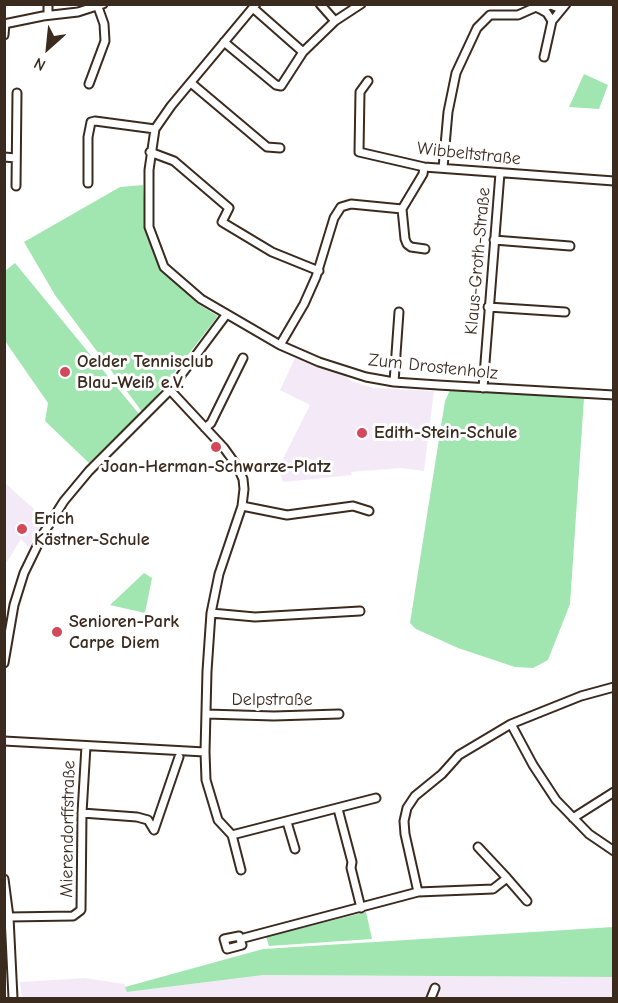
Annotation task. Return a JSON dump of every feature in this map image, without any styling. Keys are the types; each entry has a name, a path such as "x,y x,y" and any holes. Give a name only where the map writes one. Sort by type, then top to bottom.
{"street":[{"path":"48,4 48,15"},
{"path":"320,4 335,21"},
{"path":"224,42 279,86 283,85 303,52 335,21 361,4"},
{"path":"540,9 551,5 564,7"},
{"path":"4,35 5,24 100,6 105,41 89,84"},
{"path":"88,183 88,136 91,122 155,129 255,6 303,52"},
{"path":"443,168 448,112 456,73 477,28 490,15 518,15 536,7 548,13 552,21"},
{"path":"544,57 552,21 564,7"},
{"name":"Wibbeltstraße","path":"368,81 360,92 359,152 424,167 614,181"},
{"path":"191,83 267,147 280,148"},
{"path":"16,186 17,93"},
{"name":"Zum Drostenholz","path":"155,129 150,152 149,227 164,267 201,298 226,315 280,345 319,362 366,377 394,382 614,395"},
{"path":"150,152 174,161 229,208 222,222 244,233 272,252 319,271"},
{"path":"4,157 16,158"},
{"path":"424,167 423,174 402,209 407,244 425,249"},
{"name":"Klaus-Groth-Straße","path":"483,388 500,173"},
{"path":"280,345 304,304 319,271 334,218 341,207 351,204 402,209"},
{"path":"494,240 570,246"},
{"path":"488,307 565,312"},
{"path":"394,382 399,312"},
{"path":"4,663 14,605 24,573 43,534 64,501 91,469 170,390 226,315"},
{"path":"205,428 211,423 243,358"},
{"path":"170,390 237,466 243,479 242,506 219,574 211,613 204,752 206,780 218,820 232,835 241,870"},
{"path":"242,506 288,515 353,506 369,511"},
{"path":"211,613 255,617 360,611"},
{"path":"418,892 404,821 407,808 415,796 459,755 511,724 581,696 614,687"},
{"name":"Delpstraße","path":"206,714 274,716 339,714"},
{"path":"511,724 533,765 556,800 589,834 614,851"},
{"name":"Mierendorffstraße","path":"4,741 204,752"},
{"name":"Mierendorffstraße","path":"9,917 73,916 81,910 82,813 86,746"},
{"path":"82,813 136,817 148,820 154,830 179,758"},
{"path":"573,818 614,792"},
{"path":"232,835 376,798"},
{"path":"338,809 362,908"},
{"path":"287,822 295,849"},
{"path":"478,847 527,901"},
{"path":"240,939 418,892 493,889 507,878"},
{"path":"4,879 9,917 13,999"},
{"path":"431,999 435,988"}],"shaded area":[{"name":"Edith-Stein-Schule","path":"295,358 345,376 353,382 374,388 434,391 424,471 402,468 351,472 352,475 283,482 276,462 282,461 310,405 280,390"},
{"name":"Erich Kästner-Schule","path":"5,483 45,519 29,548 21,539 5,565"},
{"path":"264,975 613,977 614,998 22,998 20,982 85,978 124,984 128,992"}],"green space":[{"path":"584,74 608,85 599,109 569,107"},
{"path":"143,185 146,229 162,269 198,304 218,316 143,413 55,295 24,242 120,187"},
{"name":"Oelder Tennisclub Blau-Weiß e.V.","path":"15,263 139,414 89,463 45,421 48,403 5,341 5,271"},
{"path":"450,390 584,398 570,604 548,660 533,668 515,667 458,648 416,629 410,623 445,401"},
{"path":"144,573 152,578 145,613 110,605"},
{"path":"366,912 372,939 269,946 266,937"},
{"path":"613,927 613,977 264,975 127,992 125,987 263,949"}],"place":[{"name":"Oelder Tennisclub Blau-Weiß e.V.","path":"65,372"},
{"name":"Edith-Stein-Schule","path":"362,433"},
{"name":"Joan-Herman-Schwarze-Platz","path":"216,447"},
{"name":"Erich Kästner-Schule","path":"22,529"},
{"name":"Senioren-Park Carpe Diem","path":"57,632"}]}
